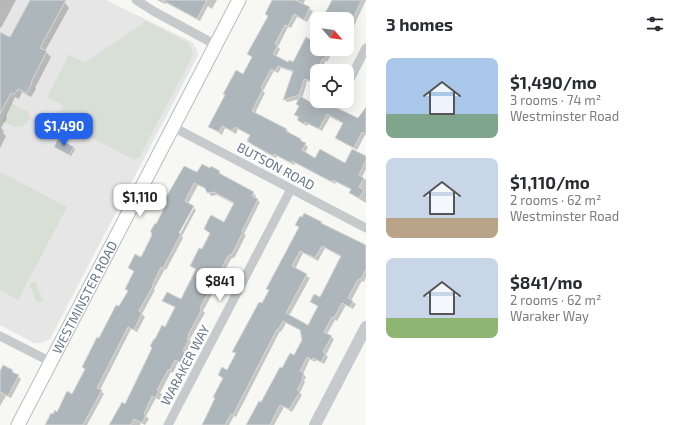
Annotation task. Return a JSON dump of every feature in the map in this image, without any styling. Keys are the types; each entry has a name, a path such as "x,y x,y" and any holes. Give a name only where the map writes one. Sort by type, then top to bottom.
{"main road":[{"name":"WESTMINSTER ROAD","path":"18,425 239,0"}],"street":[{"path":"136,0 216,45"},
{"path":"354,71 366,48"},
{"name":"BUTSON ROAD","path":"173,128 366,228"},
{"name":"WARAKER WAY","path":"168,425 291,189"},
{"path":"314,425 366,327"},
{"path":"0,336 51,362"}],"shaded area":[{"path":"0,0 106,0 192,42 198,52 198,55 50,339 41,343 34,343 0,325"},
{"path":"146,21 189,43 193,55 139,158 134,160 60,121 58,116 64,106 47,97 69,55 85,63"},
{"path":"11,103 28,112 31,117 24,125 15,127 2,121"},
{"path":"0,172 67,207 18,300 0,290"},
{"path":"35,281 43,301 37,303 29,284"}],"building":[{"path":"30,0 66,0 40,48 47,51 27,93 18,89 14,95 11,93 0,114 0,32 10,37"},
{"path":"162,0 207,0 197,19"},
{"path":"272,0 295,0 310,7 304,20 294,14 288,26 285,25 275,44 278,45 273,54 288,62 289,60 293,62 306,37 310,39 310,56 326,56 324,60 322,59 320,64 310,64 310,81 304,79 299,95 283,100 293,71 278,66 275,71 271,69 261,88 263,89 252,111 287,129 286,131 301,139 301,141 306,143 302,150 315,158 320,149 345,163 352,149 366,156 366,160 359,175 364,178 359,187 364,190 359,198 349,193 351,189 333,180 332,182 292,161 291,163 274,154 273,156 253,145 247,141 250,135 235,127 232,131 222,126 219,132 208,127 236,70 243,74 252,57 247,54 268,16 265,14"},
{"path":"332,0 362,0 354,16 354,12 326,12"},
{"path":"300,96 310,102 310,108 337,108 358,118 366,107 366,134 362,132 354,148 335,138 343,123 327,114 319,129 305,122 304,124 297,120 299,117 294,115 299,106 296,104"},
{"path":"58,138 74,147 69,155 54,147"},
{"path":"202,164 210,168 211,166 220,171 219,173 254,192 252,196 258,199 232,254 228,256 200,308 202,309 188,335 189,336 187,339 189,339 183,351 187,353 182,363 175,360 170,370 168,370 157,390 159,391 155,398 152,396 144,414 146,415 142,423 134,419 131,425 109,425 122,402 125,404 152,348 150,346 162,325 165,327 175,307 162,301 167,292 181,299 196,269 190,266 199,248 202,249 210,233 204,229 208,220 211,215 224,222 234,203 214,192 207,193 205,188 194,183 185,201 194,206 179,233 181,234 163,268 161,267 153,286 139,311 142,313 134,330 128,327 97,388 102,390 83,425 45,425 51,413 53,414 55,410 57,412 67,391 72,394 85,369 82,367 97,337 99,338 116,305 119,306 128,291 125,289 134,271 128,268 135,254 141,257 151,237 152,233 150,232 167,203 164,201 184,166 197,172"},
{"path":"304,213 366,245 366,269 361,279 357,281 348,298 353,301 350,307 342,303 334,318 332,317 324,332 332,336 323,352 326,353 321,362 307,357 300,371 304,373 303,379 297,390 300,392 289,409 280,405 270,425 246,425 259,401 261,402 280,367 282,368 290,353 294,355 302,340 300,330 283,321 278,330 277,329 233,415 231,414 225,425 202,425 215,398 213,397 223,378 218,375 222,367 227,370 236,353 232,352 259,302 262,303 269,290 266,289 299,227 295,225 300,216 302,217","holes":["322,246 341,256 320,297 314,294 310,302 318,306 308,325 286,313 307,274 292,266 300,251 315,258"]},
{"path":"3,365 19,375 8,396 0,392 0,371"}]}
